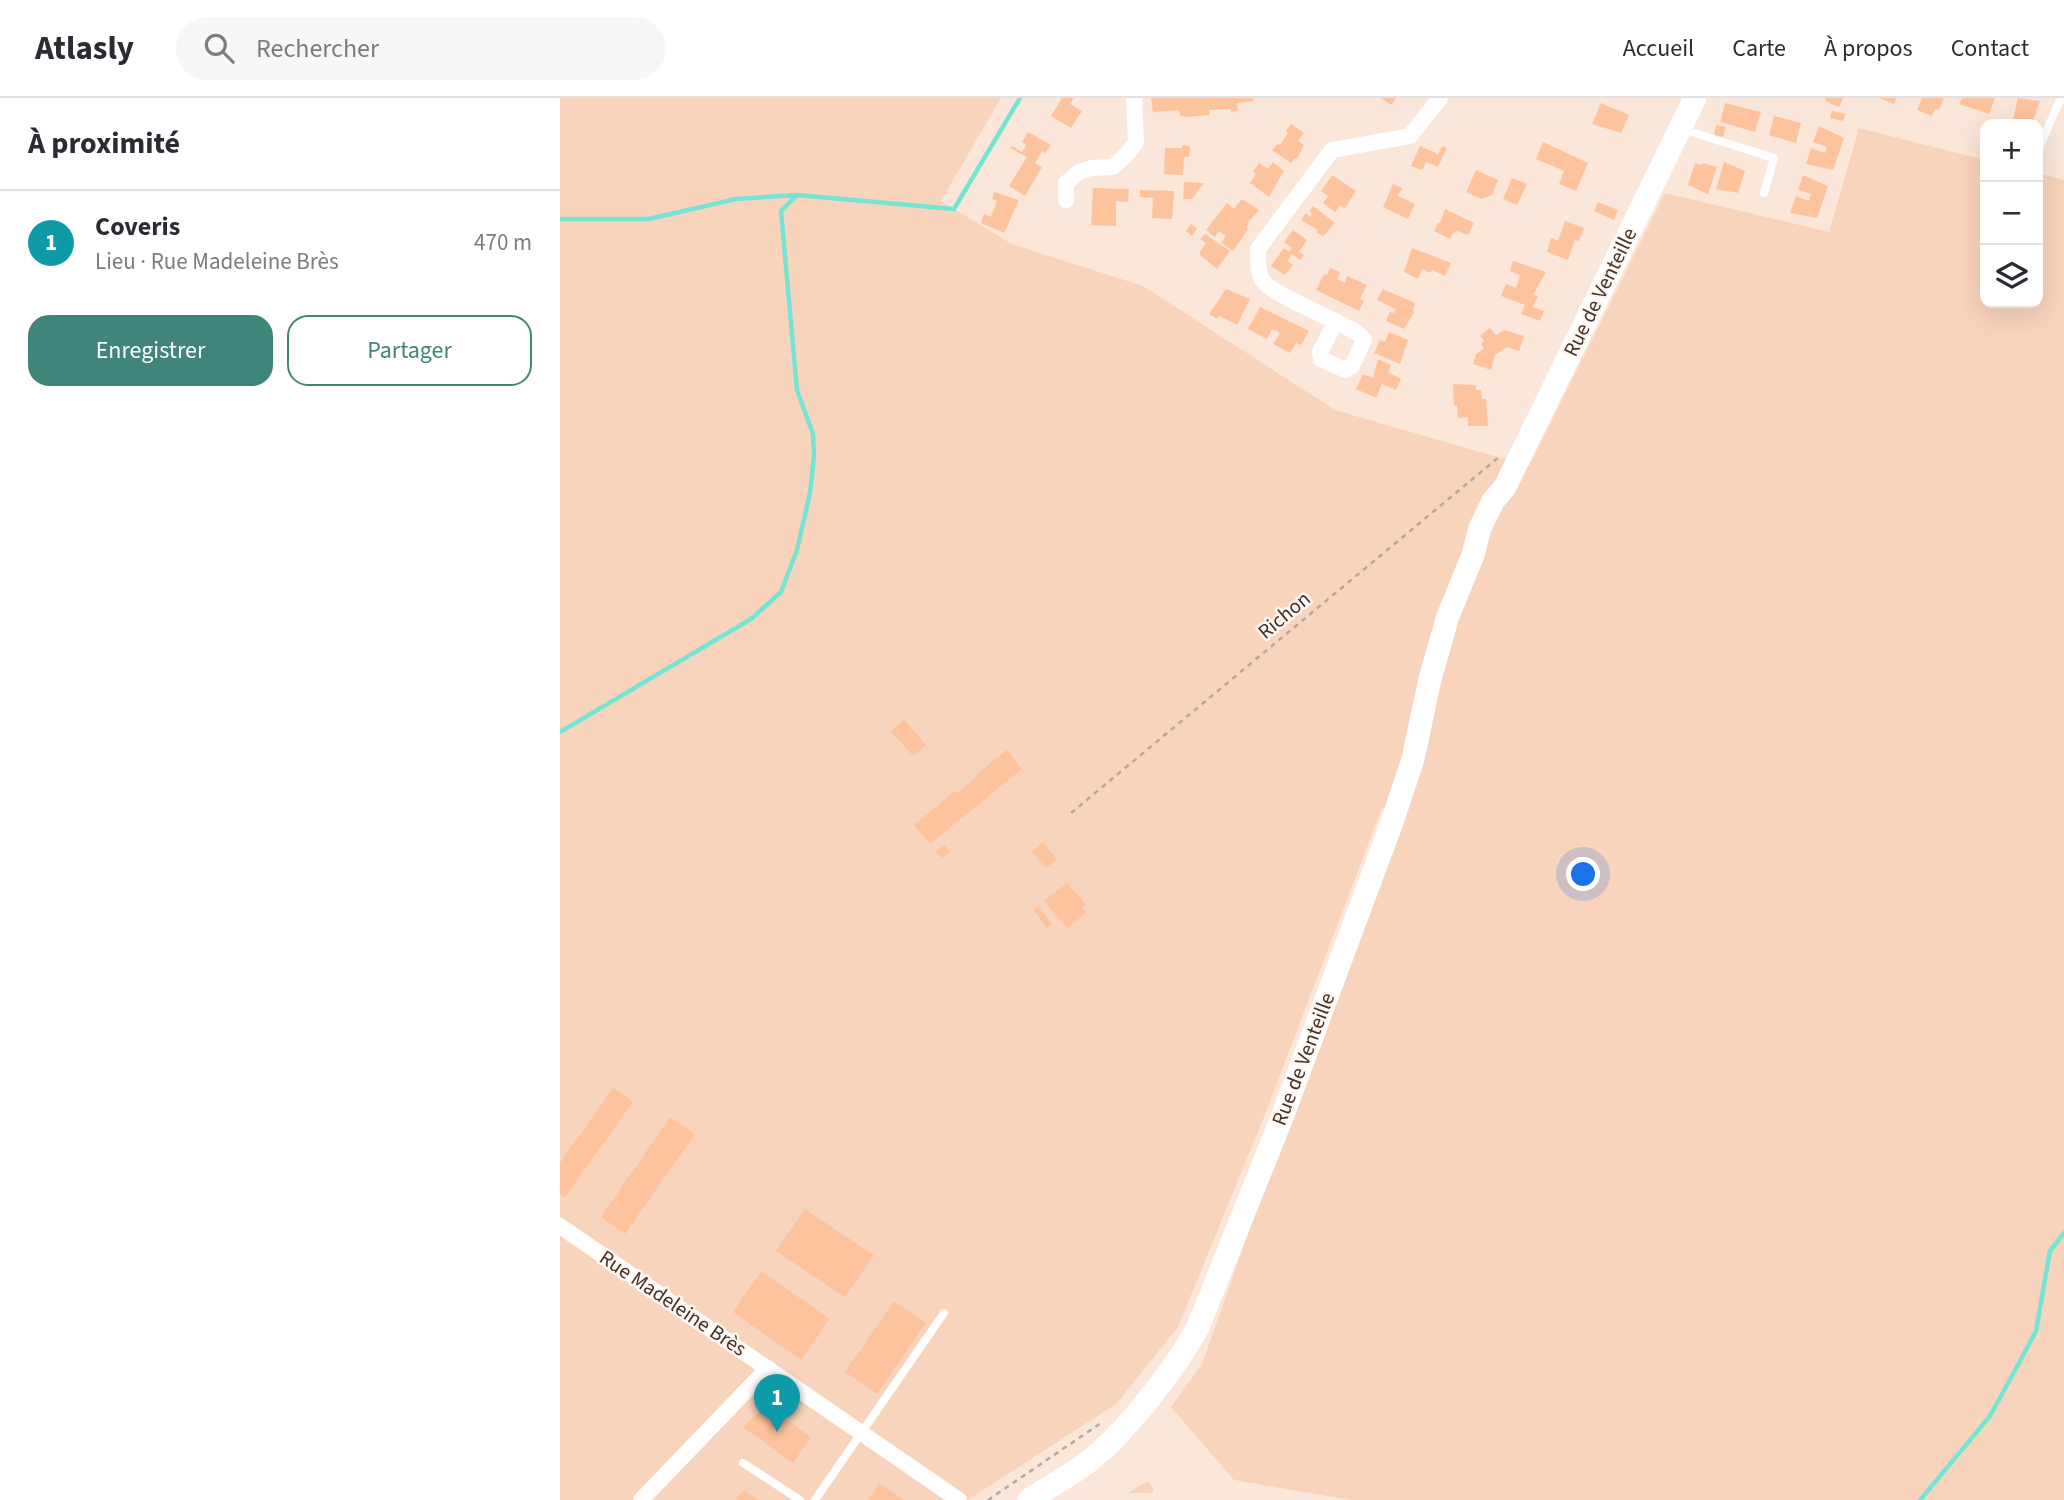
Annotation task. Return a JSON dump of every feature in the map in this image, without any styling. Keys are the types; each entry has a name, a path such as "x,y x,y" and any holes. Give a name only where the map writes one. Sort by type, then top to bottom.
{"street":[{"path":"1066,200 1066,183 1079,172 1091,168 1113,167 1136,142 1134,98"},
{"path":"1336,321 1264,283 1258,266 1258,249 1332,150 1409,136 1440,98"},
{"name":"Rue de Venteille","path":"1029,1500 1092,1459 1119,1434 1185,1352 1198,1327 1281,1119 1391,825 1413,759 1430,679 1448,616 1473,555 1490,534 1503,506 1505,487 1695,98"},
{"name":"Rue Madeleine Brès","path":"560,1226 959,1500"},
{"path":"640,1500 768,1368"}],"lane":[{"path":"2043,139 2061,98"},
{"path":"1680,128 1774,158 1764,193"},
{"path":"815,1500 944,1312"},
{"path":"743,1463 800,1500"}],"path":[{"name":"Richon","path":"1071,813 1504,453 1521,454"},
{"path":"988,1500 1107,1419"}],"shaded area":[{"path":"560,98 1001,98 941,201 1012,244 1143,286 1335,410 1529,466 1665,193 1829,232 1859,128 1980,159 1980,308 2043,308 2043,174 2064,180 2064,1500 1350,1500 1234,1480 1171,1407 1202,1364 1286,1126 1402,823 1382,808 1264,1117 1178,1327 1116,1404 968,1500 560,1500"},
{"path":"1148,1481 1153,1493 1128,1493"}],"building":[{"path":"1062,98 1074,98 1070,104 1082,111 1071,128 1051,116"},
{"path":"1151,98 1253,98 1253,101 1237,103 1238,111 1209,110 1210,115 1188,117 1180,116 1179,110 1153,112"},
{"path":"1381,98 1396,98 1391,105"},
{"path":"1826,98 1843,98 1839,107 1825,101"},
{"path":"1879,98 1897,98 1894,104"},
{"path":"1922,98 1944,98 1939,110 1935,109 1932,116 1917,110"},
{"path":"1962,98 1995,98 1989,114 1959,104"},
{"path":"2018,98 2040,101 2034,119 2013,119"},
{"path":"1601,103 1629,115 1621,133 1592,124"},
{"path":"1725,103 1761,112 1755,132 1720,122"},
{"path":"1832,111 1846,114 1843,121 1830,118"},
{"path":"1774,116 1801,123 1796,143 1769,135"},
{"path":"1291,124 1304,133 1298,141 1304,145 1297,159 1291,163 1272,150 1278,143 1280,145"},
{"path":"1716,125 1726,127 1723,137 1714,135"},
{"path":"1819,126 1844,138 1833,170 1806,164 1811,148 1825,153 1827,147 1813,142"},
{"path":"1028,132 1051,145 1045,153 1042,151 1035,163 1042,167 1025,196 1009,186 1027,157 1010,148 1012,146 1022,152 1026,145 1022,142"},
{"path":"1543,142 1588,163 1576,191 1559,184 1564,171 1536,159"},
{"path":"1182,145 1190,146 1189,157 1184,157 1183,175 1164,174 1165,148 1182,148"},
{"path":"1420,146 1438,154 1442,146 1447,148 1438,167 1426,162 1422,170 1411,166"},
{"path":"1273,162 1284,171 1269,197 1250,183 1259,163 1268,169"},
{"path":"1724,162 1745,171 1738,193 1716,189"},
{"path":"1695,163 1717,167 1708,194 1688,185"},
{"path":"1476,170 1498,180 1492,195 1481,199 1466,192"},
{"path":"1332,175 1356,191 1345,208 1340,205 1335,212 1323,203 1328,196 1321,191"},
{"path":"1803,175 1828,186 1817,218 1790,213 1796,196 1809,201 1811,194 1798,190"},
{"path":"1512,178 1527,184 1517,205 1503,199"},
{"path":"1184,182 1204,183 1192,199 1183,199"},
{"path":"1393,184 1402,188 1398,196 1415,204 1408,219 1383,207"},
{"path":"1093,188 1129,189 1128,202 1116,201 1116,226 1091,225"},
{"path":"1140,190 1174,191 1172,219 1152,218 1153,198 1140,197"},
{"path":"994,192 1019,200 1004,233 981,223 984,214 991,217 997,201 992,199"},
{"path":"1242,199 1259,210 1249,221 1248,229 1233,251 1221,243 1226,236 1219,231 1215,237 1206,230 1227,203 1234,209"},
{"path":"1598,202 1618,210 1614,220 1594,211"},
{"path":"1313,206 1335,223 1323,236 1301,220 1306,213 1310,217 1312,214 1309,211"},
{"path":"1445,209 1474,223 1468,235 1458,231 1453,233 1450,239 1434,231"},
{"path":"1565,221 1584,228 1579,241 1575,240 1568,260 1547,252 1551,238 1558,241"},
{"path":"1191,224 1197,228 1192,236 1186,231"},
{"path":"1293,230 1307,240 1299,252 1304,255 1300,260 1292,254 1287,261 1293,265 1285,275 1271,266 1284,248 1289,252 1292,248 1284,242"},
{"path":"1205,234 1230,251 1217,269 1199,254 1206,243 1200,239"},
{"path":"1412,248 1451,263 1445,276 1422,269 1418,279 1404,272"},
{"path":"1513,261 1546,272 1533,295 1538,296 1533,307 1544,311 1540,321 1521,314 1525,305 1501,296 1506,284 1516,288 1520,275 1510,271"},
{"path":"1330,268 1340,272 1337,279 1345,283 1347,276 1367,285 1360,299 1364,301 1359,311 1316,290"},
{"path":"1226,289 1250,299 1237,325 1209,314"},
{"path":"1383,289 1415,303 1414,313 1404,329 1386,321 1390,312 1394,313 1396,309 1377,300"},
{"path":"1260,307 1309,331 1301,345 1296,343 1290,353 1273,344 1280,333 1272,329 1267,339 1248,329"},
{"path":"1490,328 1496,335 1504,330 1524,336 1519,351 1507,347 1495,355 1491,370 1473,364 1476,354 1484,348 1481,344 1484,341 1480,336"},
{"path":"1389,332 1408,340 1400,364 1374,353 1380,340 1385,342"},
{"path":"1378,359 1391,365 1388,372 1401,379 1396,390 1382,384 1376,398 1356,389 1363,374 1373,378"},
{"path":"1453,384 1476,385 1476,390 1481,390 1482,399 1486,399 1488,426 1468,426 1468,417 1458,418"},
{"path":"904,720 926,745 913,756 891,731"},
{"path":"1007,750 1022,769 930,844 914,825"},
{"path":"1043,842 1057,860 1046,868 1032,852"},
{"path":"945,845 950,852 942,858 936,851"},
{"path":"1067,883 1086,905 1082,908 1086,913 1067,928 1044,901"},
{"path":"1038,906 1052,924 1047,928 1033,910"},
{"path":"613,1088 633,1102 565,1197 560,1194 560,1163"},
{"path":"670,1117 695,1134 625,1234 601,1217"},
{"path":"805,1209 874,1255 845,1297 776,1251"},
{"path":"761,1271 830,1319 801,1360 733,1312"},
{"path":"894,1301 926,1323 877,1394 845,1372"},
{"path":"766,1405 811,1437 793,1463 743,1427"},
{"path":"879,1483 904,1500 868,1500"},
{"path":"743,1490 758,1500 736,1500"}],"waterway":[{"path":"560,732 751,619 781,592 797,550 810,493 814,456 813,434 797,390 781,211 797,195 954,209 1020,98"},
{"path":"560,219 649,219 736,199 797,195"},
{"path":"1920,1500 1990,1416 2013,1374 2036,1331 2050,1251 2064,1233"}],"place":[{"name":"Coveris","path":"777,1432"}]}
